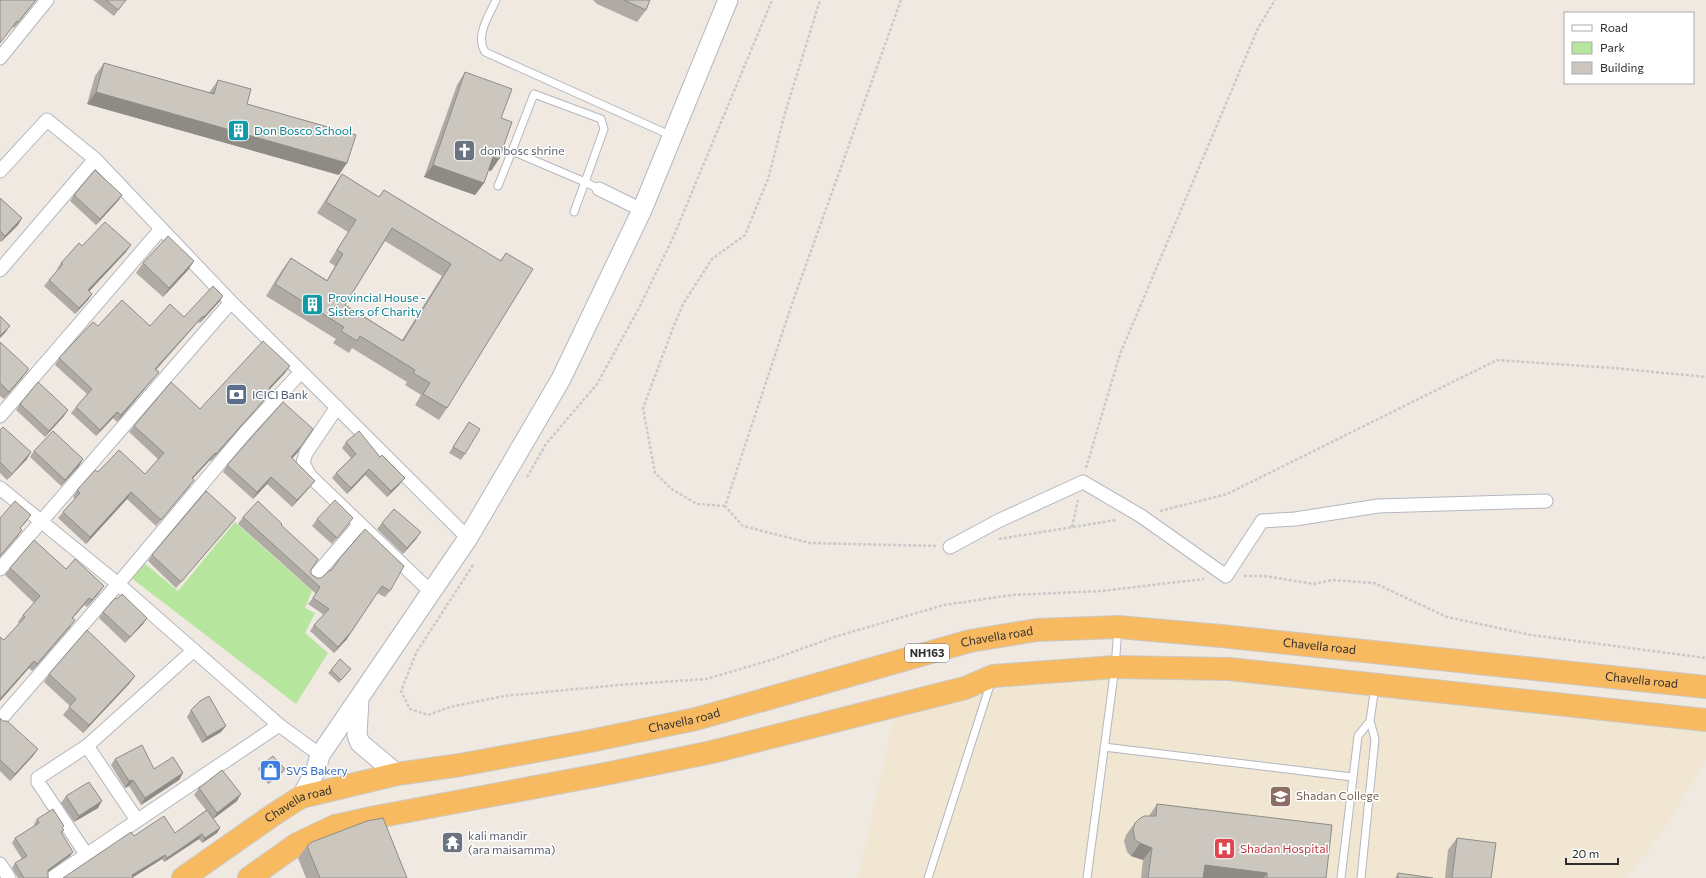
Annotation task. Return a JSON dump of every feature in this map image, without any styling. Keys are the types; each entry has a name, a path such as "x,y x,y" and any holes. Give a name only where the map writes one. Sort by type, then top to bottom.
{"highway":[{"name":"Chavella road","path":"184,878 301,797 397,774 460,765 590,741 696,719 970,641 1037,630 1118,627 1387,652 1706,687"},
{"path":"249,878 297,844 343,824 712,752 965,688 993,676 1115,667 1229,669 1706,720"}],"main road":[{"path":"301,797 316,770 320,755 468,538 561,379 642,210 728,0"},
{"path":"359,698 357,735 360,743 397,774"}],"street":[{"path":"0,58 47,0"},
{"path":"0,171 47,120 95,159 231,302 468,538"},
{"path":"0,270 95,159"},
{"path":"599,189 642,210"},
{"path":"0,416 161,229"},
{"path":"0,569 231,302"},
{"path":"0,720 118,584 245,433 301,372"},
{"path":"337,407 306,453 303,463 310,476 431,592"},
{"path":"950,547 998,521 1083,482 1141,516 1226,576 1262,521 1294,519 1378,506 1546,502"},
{"path":"0,488 118,584 279,725 320,755"},
{"path":"314,577 360,524"},
{"path":"86,854 37,780 46,772 87,746 194,650"},
{"path":"52,878 279,725"},
{"path":"87,746 137,820"},
{"path":"0,864 9,878"}],"lane":[{"path":"496,0 480,38 480,45 485,52 672,136"},
{"path":"498,186 534,94 601,119 604,129 574,212"},
{"path":"512,151 599,189"},
{"path":"1087,878 1115,667 1118,627"},
{"path":"928,878 993,676"},
{"path":"1361,878 1376,739 1370,721 1375,684"},
{"path":"1340,878 1358,736 1370,721"},
{"path":"1104,748 1352,777"}],"path":[{"path":"523,484 546,444 597,384 638,310 672,240 772,0"},
{"path":"820,0 785,113 768,179 745,235 712,259 683,304 643,408 655,474 673,490 697,504 725,506 743,526 810,543 950,547"},
{"path":"725,506 793,301 900,0"},
{"path":"1072,527 1091,450 1120,354 1258,28 1275,0"},
{"path":"996,539 1141,516 1227,494 1497,360 1613,368 1706,377"},
{"path":"475,562 416,653 401,691 410,710 428,715 450,707 504,696 618,685 706,679 771,660 834,637 944,604 1012,594 1101,591 1226,576 1264,576 1314,584 1332,580 1374,583 1448,617 1531,635 1706,658"}],"shaded area":[{"name":"Shadan College","path":"1081,677 1153,677 1245,682 1337,693 1655,722 1706,729 1706,760 1662,832 1626,878 858,878 895,712 1012,686"}],"green space":[{"path":"235,522 312,591 305,608 315,613 305,633 328,653 296,704 130,577 143,562 178,591"}],"building":[{"path":"0,0 36,0 0,43"},
{"path":"106,0 126,0 118,10"},
{"path":"624,0 650,0 646,10"},
{"path":"104,63 214,94 218,80 251,89 247,104 356,135 347,163 96,92"},
{"name":"don bosc shrine","path":"465,72 512,89 501,118 512,122 499,159 493,157 484,183 433,165"},
{"path":"95,170 122,195 100,219 74,195"},
{"path":"342,174 379,197 384,190 501,261 506,253 533,269 447,408 423,394 430,383 413,373 415,370 360,336 357,341 341,331 344,327 275,284 291,258 327,281 343,254 337,250 356,220 326,202","holes":["392,228 451,264 403,341 345,305"]},
{"path":"0,198 22,218 5,236 0,231"},
{"path":"105,222 131,245 88,290 92,294 79,308 49,280 63,264 61,263 79,243 82,246"},
{"path":"168,236 194,261 169,288 143,263"},
{"path":"213,286 223,296 155,369 159,372 121,415 117,412 100,430 76,407 92,389 59,358 93,322 98,326 122,300 150,326 170,304 184,317"},
{"path":"0,316 10,326 0,336"},
{"path":"263,341 290,366 269,388 272,391 216,454 215,453 192,478 194,480 161,520 131,492 90,537 63,512 80,493 77,490 95,470 98,472 119,450 145,474 164,453 134,426 171,382 200,409"},
{"path":"0,342 28,368 28,370 9,392 0,383"},
{"path":"38,382 68,410 49,431 20,404"},
{"path":"283,402 313,429 302,445 291,457 315,481 297,500 271,477 257,492 227,465"},
{"path":"469,422 480,429 465,454 453,447"},
{"path":"3,427 31,452 12,474 0,462 0,430"},
{"path":"53,431 83,459 65,480 34,451"},
{"path":"359,431 380,457 382,455 405,478 391,491 369,469 351,488 336,473 356,454 346,442"},
{"path":"206,491 236,518 181,582 152,555"},
{"path":"335,500 353,518 337,538 317,519"},
{"path":"15,501 31,515 20,528 22,530 0,556 0,518"},
{"path":"258,501 282,524 281,525 318,559 311,570 311,574 317,578 321,578 330,570 331,571 365,529 404,566 390,591 382,586 351,632 338,647 314,625 329,609 313,598 320,587 243,517"},
{"path":"394,509 421,532 407,548 382,523"},
{"path":"34,540 66,569 75,559 104,586 92,600 89,598 72,618 75,620 37,664 34,661 0,699 0,637 4,640 25,617 23,615 40,596 10,568"},
{"path":"122,594 147,618 130,637 103,612 115,598 117,599"},
{"path":"87,630 135,676 89,725 69,707 76,699 49,674"},
{"path":"340,659 351,669 341,680 331,670"},
{"path":"209,696 226,726 207,737 191,710 200,701"},
{"path":"0,718 3,721 7,721 38,749 15,774 0,760"},
{"path":"142,745 154,769 173,757 183,773 145,798 133,780 129,781 115,759"},
{"name":"SVS Bakery","path":"273,756 285,769 271,780 260,766"},
{"path":"222,770 241,794 217,813 199,788"},
{"path":"89,782 102,801 79,816 66,796"},
{"name":"Shadan Hospital","path":"1157,804 1332,825 1326,878 1267,878 1267,873 1205,865 1203,878 1148,878 1152,848 1135,840 1133,829 1135,823 1144,816 1156,816"},
{"path":"53,809 64,826 62,828 64,830 61,832 73,852 48,870 48,878 24,878 15,863 27,856 15,838 39,823 37,819"},
{"path":"207,810 220,828 205,838 202,834 167,858 165,855 132,875 133,878 63,878 131,832 134,836 164,816 175,833"},
{"path":"383,818 407,878 320,878 307,846 312,842 367,821"},
{"path":"1457,838 1496,843 1491,878 1452,878"},
{"path":"1398,873 1433,878 1398,878"}],"place":[{"name":"Don Bosco School","path":"238,131"},
{"name":"don bosc shrine","path":"465,151"},
{"name":"Provincial House - Sisters of Charity","path":"312,305"},
{"name":"ICICI Bank","path":"236,395"},
{"name":"SVS Bakery","path":"270,771"},
{"name":"Shadan College","path":"1280,796"},
{"name":"kali mandir (ara maisamma)","path":"453,843"},
{"name":"Shadan Hospital","path":"1224,849"}]}
